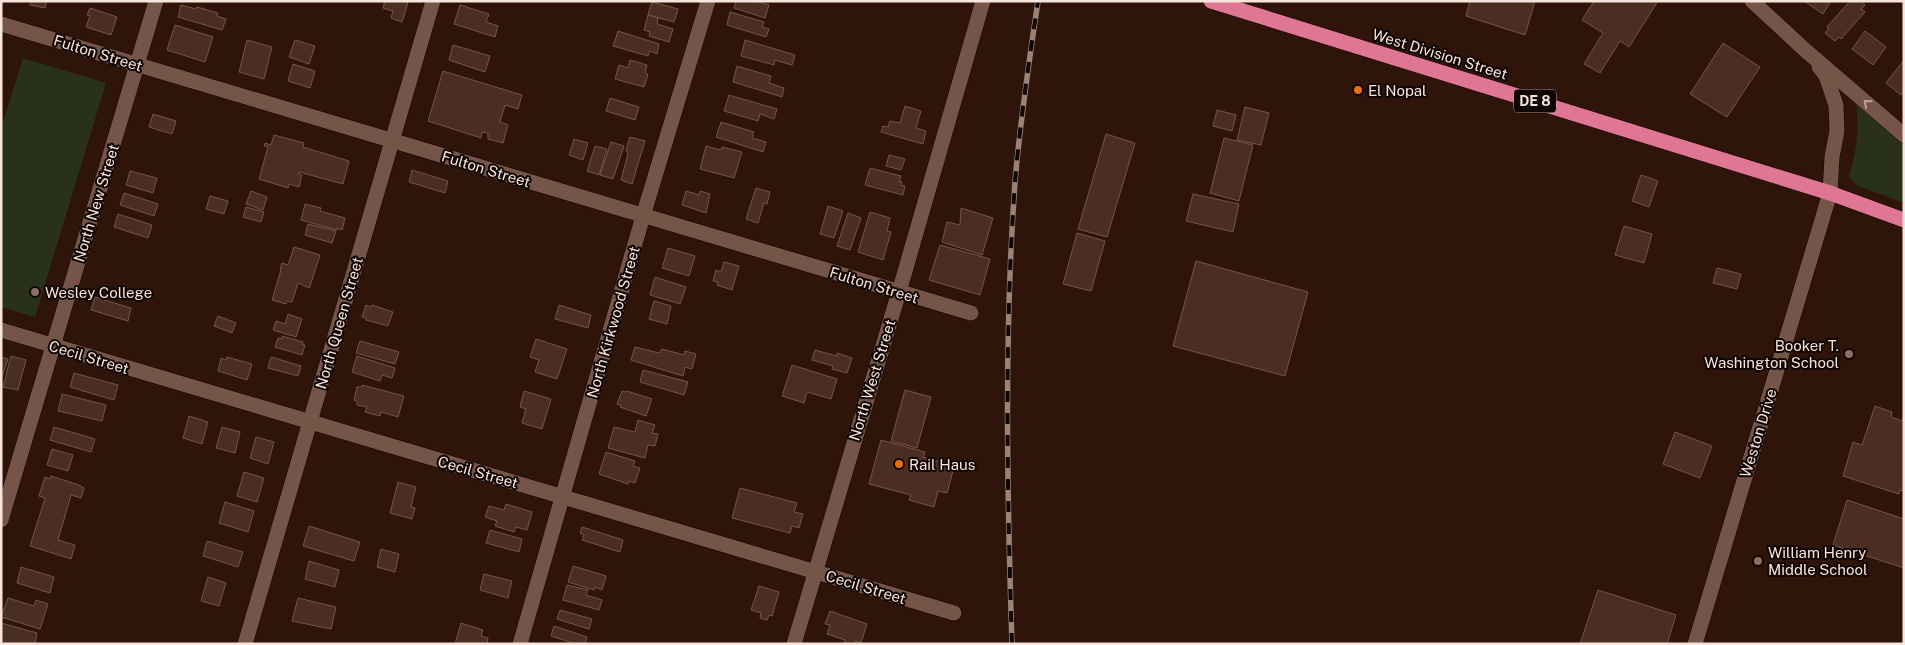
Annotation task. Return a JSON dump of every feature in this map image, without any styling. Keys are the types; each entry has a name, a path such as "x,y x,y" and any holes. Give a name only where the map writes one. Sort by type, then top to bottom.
{"highway":[{"name":"West Division Street","path":"1211,1 1830,193"},
{"name":"DE 8","path":"1830,193 1904,220"}],"street":[{"name":"North New Street","path":"1,520 156,1"},
{"name":"North Queen Street","path":"245,644 432,1"},
{"name":"North Kirkwood Street","path":"520,644 643,216 708,1"},
{"name":"North West Street","path":"794,644 983,1"},
{"path":"1752,1 1805,50 1904,134"},
{"name":"Fulton Street","path":"1,24 971,313"},
{"name":"Weston Drive","path":"1695,644 1830,193 1832,157 1837,131 1836,105 1826,76 1805,50"},
{"name":"Cecil Street","path":"1,330 954,613"}],"green space":[{"path":"23,58 106,83 35,317 1,307 1,129"},
{"path":"1856,102 1904,145 1904,203 1856,185 1849,176 1857,139"}],"building":[{"path":"31,1 47,1 45,8 30,5"},
{"path":"385,1 408,2 402,22 391,18 393,11 383,8"},
{"path":"736,1 757,1 769,5 765,18 734,8"},
{"path":"1470,1 1535,1 1525,35 1466,16"},
{"path":"1594,1 1658,1 1629,47 1620,41 1600,73 1584,64 1603,33 1582,20"},
{"path":"1804,1 1831,1 1823,14"},
{"path":"1850,1 1860,1 1865,5 1861,9 1865,12 1841,39 1839,37 1835,41 1825,33 1829,28 1827,27"},
{"path":"652,2 678,9 674,22 648,15"},
{"path":"181,5 218,13 217,16 226,19 222,30 178,17"},
{"path":"460,5 489,14 486,22 498,26 495,37 454,24"},
{"path":"90,8 117,17 111,35 86,27 90,16 87,15"},
{"path":"730,12 764,22 762,27 769,29 766,37 727,25"},
{"path":"648,15 658,18 657,24 673,29 669,42 649,36 650,32 644,30"},
{"path":"175,25 213,37 205,62 167,50"},
{"path":"618,31 659,44 657,54 650,51 648,56 613,46"},
{"path":"1865,31 1886,47 1873,65 1852,49"},
{"path":"247,40 272,47 264,79 239,72"},
{"path":"295,40 315,46 309,64 289,57"},
{"path":"745,40 795,55 792,65 775,60 774,65 741,56"},
{"path":"1723,43 1760,67 1727,117 1690,94"},
{"path":"453,45 490,56 485,72 449,60"},
{"path":"630,60 647,65 645,73 648,74 644,87 615,79 619,65 628,68"},
{"path":"1904,60 1904,91 1901,95 1886,83"},
{"path":"293,64 315,71 310,88 288,81"},
{"path":"737,66 771,76 769,83 784,88 782,97 733,82"},
{"path":"443,71 522,95 518,109 505,105 500,122 508,125 503,143 488,139 488,133 482,132 481,138 428,121"},
{"path":"729,95 777,109 774,119 760,114 758,121 724,111"},
{"path":"610,98 639,107 635,120 606,111"},
{"path":"905,106 921,111 916,128 926,131 923,144 881,132 883,126 888,127 890,121 900,123"},
{"path":"1245,107 1269,113 1261,145 1237,140"},
{"path":"1217,110 1236,115 1232,131 1213,126"},
{"path":"153,114 176,121 172,134 149,127"},
{"path":"721,122 754,132 752,138 766,142 763,152 716,137"},
{"path":"1106,134 1135,143 1107,237 1078,229"},
{"path":"274,135 304,143 303,147 349,161 343,184 299,172 298,174 302,175 299,187 289,184 288,188 259,179 268,147 264,146 265,143 271,145"},
{"path":"630,137 645,141 632,184 621,180 628,154 626,150"},
{"path":"1224,138 1253,145 1239,201 1210,193"},
{"path":"574,139 588,143 583,160 569,155"},
{"path":"611,142 624,146 613,179 600,175"},
{"path":"595,146 607,149 599,175 587,171"},
{"path":"706,146 721,150 722,147 742,152 734,178 700,169"},
{"path":"889,155 905,159 901,170 886,166"},
{"path":"870,168 901,176 899,181 902,182 901,185 905,186 903,195 865,185"},
{"path":"412,170 448,181 445,193 409,182"},
{"path":"130,171 157,178 153,193 126,185"},
{"path":"1641,175 1658,181 1649,207 1632,201"},
{"path":"756,188 770,192 767,204 764,203 758,223 746,219"},
{"path":"251,191 267,197 263,210 246,204"},
{"path":"686,191 699,195 700,191 710,194 706,213 682,205"},
{"path":"124,193 158,204 154,216 120,205"},
{"path":"1193,194 1239,204 1233,232 1186,221"},
{"path":"210,196 228,201 224,214 206,209"},
{"path":"305,204 321,208 320,211 345,218 342,230 301,220"},
{"path":"828,206 843,211 834,238 820,234"},
{"path":"246,207 264,212 261,222 243,217"},
{"path":"961,208 993,218 982,255 942,242 947,222 960,225"},
{"path":"870,212 890,218 887,231 891,232 883,260 858,252"},
{"path":"848,213 861,218 850,250 837,246"},
{"path":"118,214 152,225 148,238 114,227"},
{"path":"308,224 336,231 332,243 305,235"},
{"path":"1624,226 1652,234 1644,263 1615,255"},
{"path":"1077,233 1105,241 1091,291 1063,284"},
{"path":"940,245 990,259 980,295 929,280"},
{"path":"294,247 320,255 309,288 298,283 292,302 287,301 286,304 272,300 282,263 288,265"},
{"path":"668,248 695,256 689,276 662,268"},
{"path":"1196,261 1308,292 1285,376 1173,346"},
{"path":"724,262 739,266 732,290 717,285 718,282 713,281 716,270 721,272"},
{"path":"1717,268 1741,274 1737,289 1713,283"},
{"path":"655,277 686,287 680,304 650,295"},
{"path":"95,297 131,308 128,321 91,310"},
{"path":"654,301 671,306 667,324 649,319"},
{"path":"366,305 371,307 372,305 393,312 388,326 366,320 366,318 362,317"},
{"path":"559,305 591,315 588,328 555,319"},
{"path":"288,314 302,319 296,337 273,330 276,321 285,324"},
{"path":"218,316 236,323 232,333 214,326"},
{"path":"282,336 303,342 302,345 305,345 302,355 275,347 278,338 282,339"},
{"path":"536,339 567,349 557,379 535,372 539,360 530,357"},
{"path":"360,341 399,352 395,364 356,353"},
{"path":"635,347 659,353 662,349 684,355 685,351 696,354 692,369 685,367 683,376 631,360"},
{"path":"815,350 837,356 837,353 852,358 847,373 832,369 833,366 812,360"},
{"path":"11,356 26,360 18,390 3,387"},
{"path":"357,356 395,368 392,378 382,375 380,381 352,372"},
{"path":"1,357 8,359 1,380"},
{"path":"227,357 252,364 247,380 218,371 221,358 226,360"},
{"path":"271,357 301,366 298,376 268,368"},
{"path":"792,365 837,379 831,399 807,392 804,403 782,396"},
{"path":"643,370 688,382 684,395 640,382"},
{"path":"74,373 118,385 114,400 70,387"},
{"path":"362,385 404,396 398,417 381,412 380,416 365,412 367,407 357,405 357,401 354,400 357,387 362,387"},
{"path":"905,390 931,397 917,448 891,441"},
{"path":"524,391 551,399 542,429 522,423 526,409 520,407"},
{"path":"622,391 652,399 646,416 620,407 621,405 617,404"},
{"path":"62,394 106,405 102,421 58,411"},
{"path":"1875,406 1892,412 1891,417 1902,421 1904,415 1904,491 1900,490 1899,494 1843,476 1853,442 1862,445"},
{"path":"189,416 208,422 202,444 183,438"},
{"path":"638,420 655,425 652,433 658,434 655,446 648,445 645,458 608,448 614,427 635,432"},
{"path":"54,427 95,439 91,452 50,440"},
{"path":"222,427 240,432 235,453 216,448"},
{"path":"1675,432 1712,446 1700,478 1663,464"},
{"path":"256,437 274,442 268,464 250,458"},
{"path":"881,440 925,452 923,457 945,463 944,468 953,471 947,493 938,491 934,507 909,500 911,495 869,484"},
{"path":"52,449 73,455 68,471 47,465"},
{"path":"606,452 635,461 633,466 640,468 635,483 629,481 628,484 599,474"},
{"path":"244,472 264,478 257,502 237,496"},
{"path":"51,476 84,488 81,498 71,495 58,540 75,545 71,559 30,546 45,498 39,496 45,477 50,479"},
{"path":"398,482 416,487 411,507 415,508 412,519 390,513"},
{"path":"740,488 797,503 794,512 803,514 799,528 792,526 790,533 732,518"},
{"path":"1847,500 1904,519 1904,568 1833,545"},
{"path":"225,502 254,511 248,532 219,523"},
{"path":"506,504 532,512 527,530 516,527 514,532 495,526 497,521 485,517 489,506 504,510"},
{"path":"309,526 360,542 354,561 303,546"},
{"path":"582,527 623,540 620,552 582,540 584,535 580,533"},
{"path":"490,530 522,539 519,552 486,543"},
{"path":"207,541 243,552 238,567 203,556"},
{"path":"381,549 399,554 395,572 377,567"},
{"path":"309,561 339,570 335,587 305,579"},
{"path":"573,566 606,576 602,590 595,587 594,590 568,582"},
{"path":"21,567 54,577 50,593 17,583"},
{"path":"484,574 512,581 508,598 480,590"},
{"path":"208,577 226,583 219,606 201,601"},
{"path":"567,585 588,590 586,595 602,600 599,610 563,600"},
{"path":"759,586 779,592 772,616 769,615 767,620 760,618 761,613 751,610"},
{"path":"1598,590 1676,615 1667,644 1580,644"},
{"path":"8,598 34,606 36,600 48,604 40,629 1,617"},
{"path":"298,598 336,607 331,629 292,621"},
{"path":"560,610 592,619 589,629 557,619"},
{"path":"830,611 867,624 861,643 855,641 854,644 844,643 845,640 827,634 830,625 825,624"},
{"path":"1,623 37,633 35,644 1,644"},
{"path":"461,623 483,630 481,636 488,638 487,644 455,644"},
{"path":"554,626 587,637 585,644 576,644 551,636"}],"railway":[{"path":"1012,644 1008,413 1009,297 1019,137 1038,1"}],"place":[{"name":"El Nopal","path":"1358,90"},
{"name":"Wesley College","path":"35,292"},
{"name":"Booker T. Washington School","path":"1849,354"},
{"name":"Rail Haus","path":"899,464"},
{"name":"William Henry Middle School","path":"1758,561"}]}
